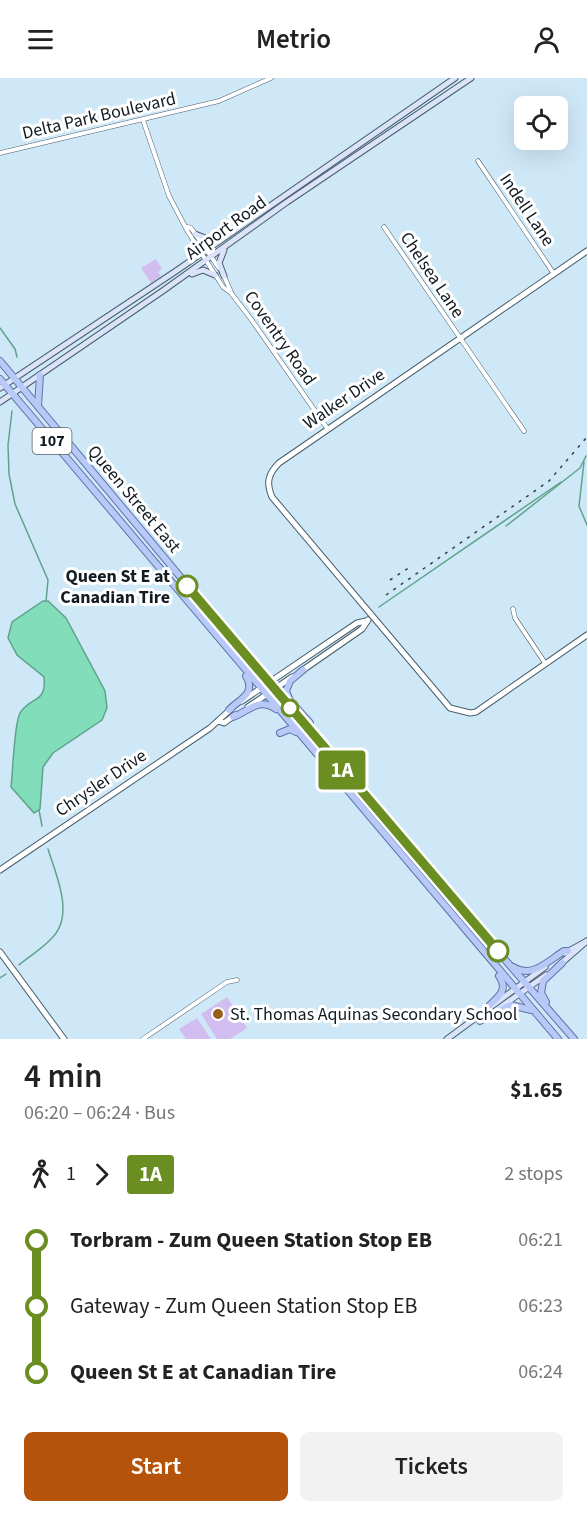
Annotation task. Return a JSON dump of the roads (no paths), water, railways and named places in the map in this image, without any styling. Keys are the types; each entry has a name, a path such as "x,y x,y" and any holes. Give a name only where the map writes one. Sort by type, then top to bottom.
{"main road":[{"name":"Airport Road","path":"2,386 204,252 455,78"},
{"name":"Airport Road","path":"0,402 182,278 287,202 471,78"},
{"path":"195,234 208,239 222,232 229,234"},
{"path":"224,276 219,259 230,244"},
{"path":"182,278 203,270 215,275"},
{"name":"Queen Street East","path":"0,361 268,683 574,1039"},
{"path":"38,407 40,375"},
{"name":"Queen Street East","path":"0,379 2,386 13,394 558,1039"},
{"path":"228,710 246,696 250,688 249,680 235,663 236,659"},
{"path":"303,670 290,681 286,691 290,701 310,723 309,730"},
{"path":"233,717 253,705 272,706 287,720 280,733 290,729 298,734"},
{"path":"480,1021 568,951 587,941"},
{"path":"565,1028 565,1023 544,999 541,990 545,978 587,941"},
{"path":"501,955 517,969 530,972 564,951 568,951"},
{"path":"447,1039 498,998 504,986 500,976 486,960 487,956"},
{"path":"527,984 562,963"},
{"path":"489,1006 517,991"},
{"path":"466,1026 511,1005 528,1009 543,1021"}],"street":[{"name":"Delta Park Boulevard","path":"0,153 219,101 271,78"},
{"path":"143,120 161,178 187,227 204,252"},
{"name":"Indell Lane","path":"478,162 554,274"},
{"name":"Chelsea Lane","path":"384,226 524,431"},
{"path":"187,227 195,234 204,252"},
{"name":"Walker Drive","path":"587,251 327,428 273,469 269,477 269,492 369,619 444,702 457,711 476,712 587,635"},
{"name":"Coventry Road","path":"204,252 224,276 231,292"},
{"name":"Coventry Road","path":"209,259 215,275 231,292 327,428"},
{"path":"513,609 515,618 544,663"},
{"name":"Chrysler Drive","path":"0,870 218,722 228,710 260,688 357,623 369,619"},
{"name":"Chrysler Drive","path":"218,722 224,723 303,670 362,629 369,619"},
{"path":"0,952 64,1039"},
{"path":"143,1039 227,982 237,980"}],"waterway":[{"path":"0,328 15,349 17,357"},
{"path":"12,411 8,445 9,474 15,504 48,580 46,601"},
{"path":"506,526 580,468 586,456"},
{"path":"584,462 579,506 587,525"},
{"path":"379,607 561,482"},
{"path":"39,810 42,826"},
{"path":"19,965 52,938 59,929 62,918 62,895 48,849"},
{"path":"0,978 6,974"}],"railway":[{"path":"386,595 549,481 587,437"},
{"path":"390,580 410,567"}],"place":[{"name":"Queen St E at Canadian Tire","path":"187,586"},
{"name":"St. Thomas Aquinas Secondary School","path":"218,1014"}]}
